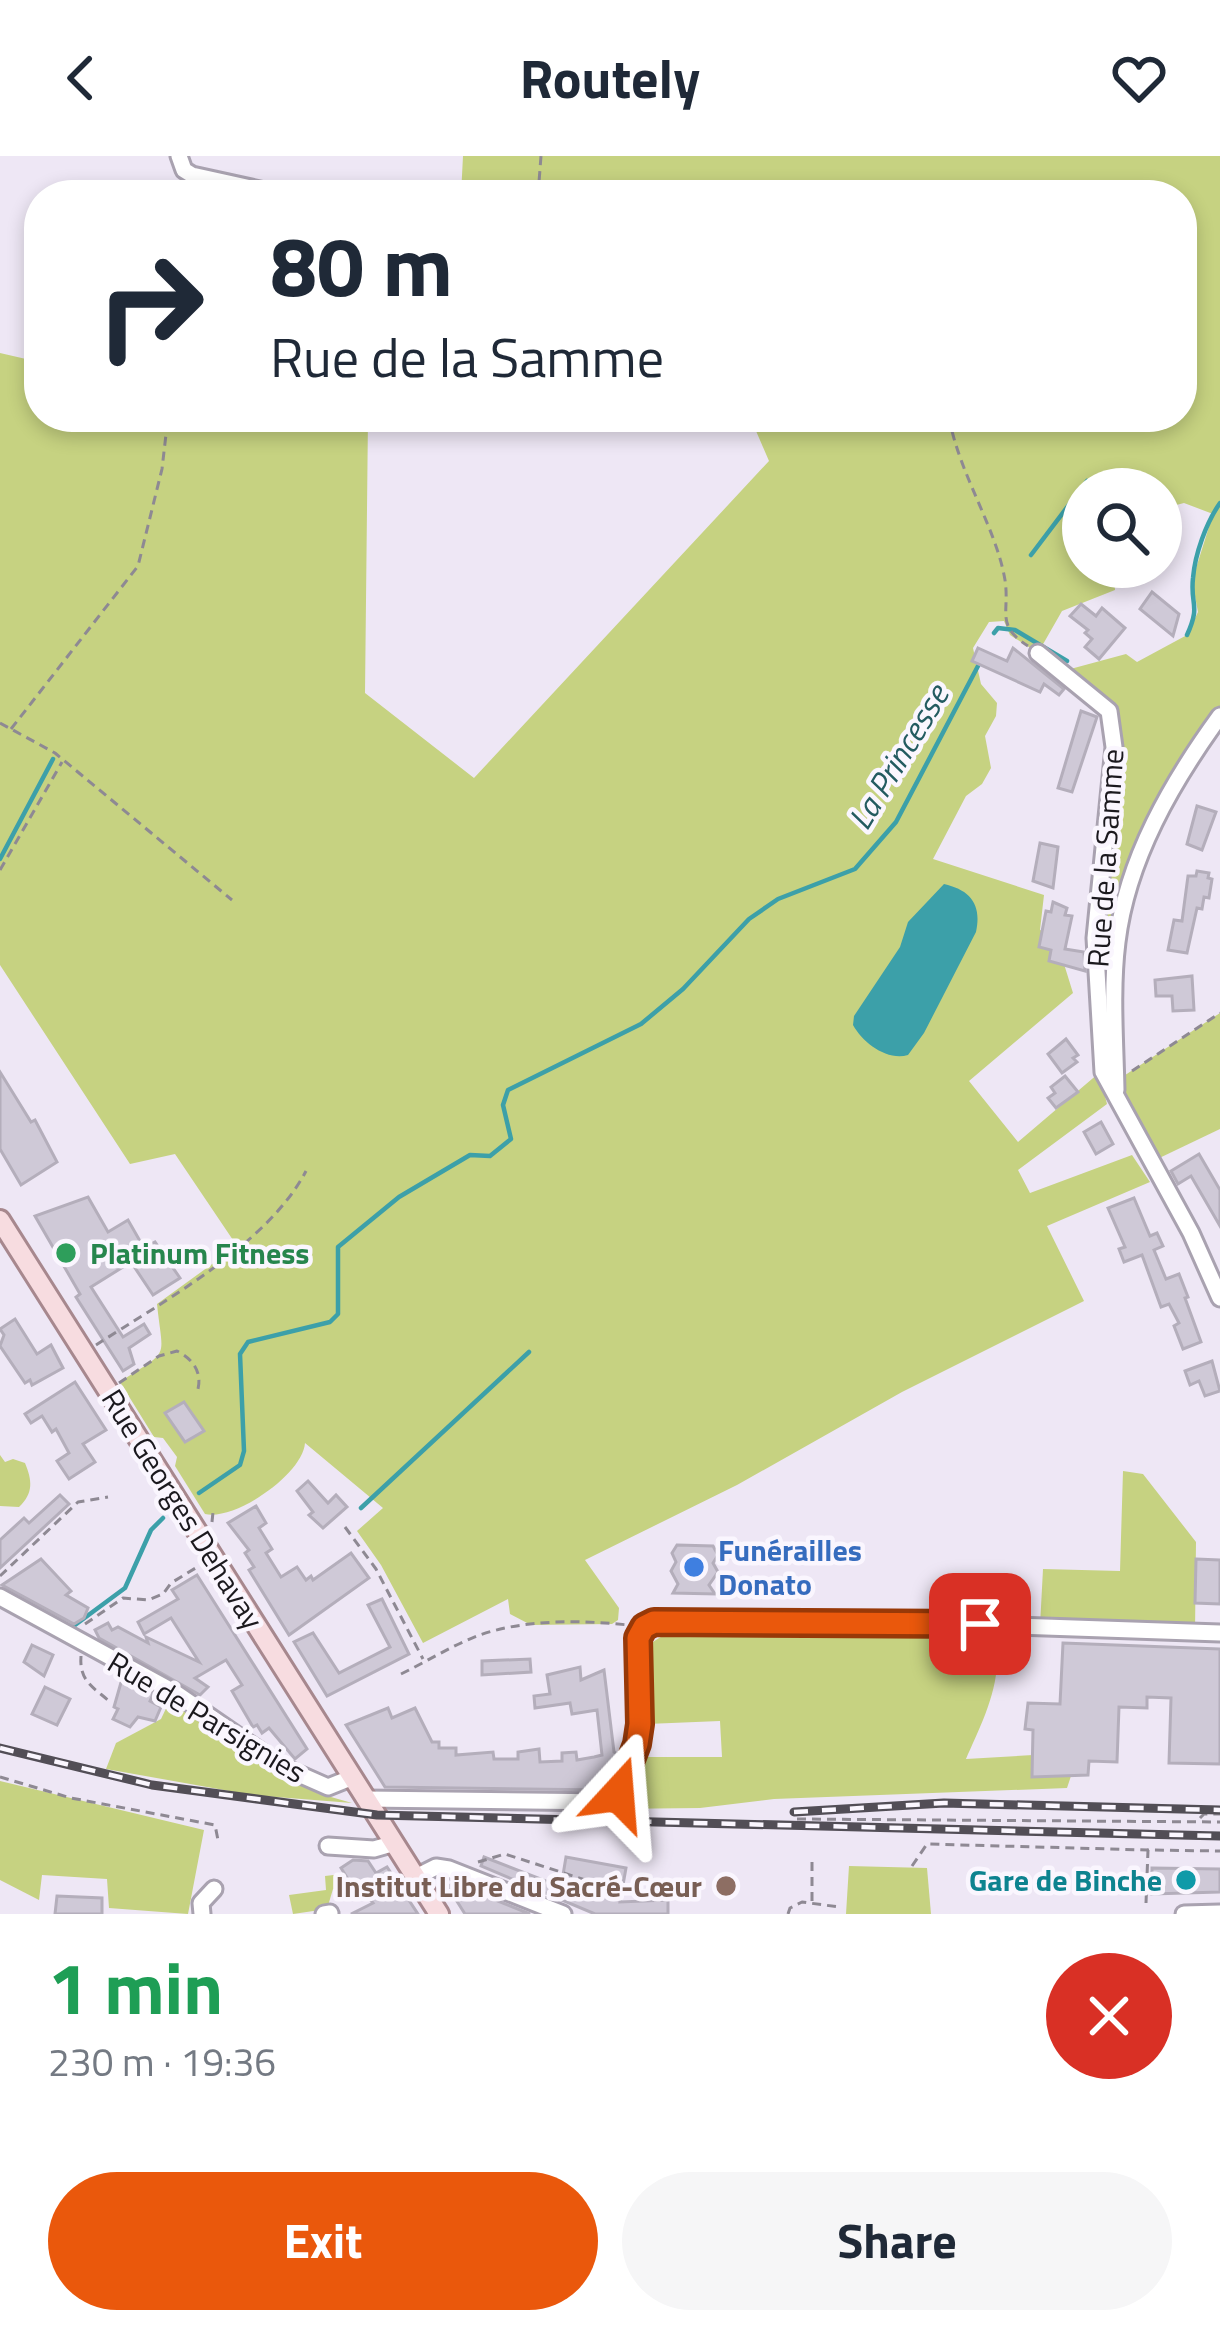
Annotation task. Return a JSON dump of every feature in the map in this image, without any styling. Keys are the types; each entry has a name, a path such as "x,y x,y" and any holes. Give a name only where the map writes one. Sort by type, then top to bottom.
{"main road":[{"name":"Rue Georges Dehavay","path":"0,1220 440,1914"}],"street":[{"path":"181,163 236,180"},
{"name":"Rue de la Samme","path":"1038,652 1096,698 1113,720 1095,983 1103,1072 1116,1087"},
{"path":"1220,716 1183,767 1158,814 1125,900 1116,944 1116,1087 1220,1298"},
{"name":"Rue de Parsignies","path":"0,1597 174,1691 302,1777 328,1786 353,1777"},
{"path":"366,1798 610,1802 618,1794 637,1744 637,1645 644,1627 664,1621 898,1622 1220,1633"},
{"path":"328,1846 374,1849 395,1843"},
{"path":"416,1877 436,1867 466,1874 563,1914"},
{"path":"202,1914 201,1903 214,1889"},
{"path":"1184,1914 1220,1913"}],"path":[{"path":"11,729 138,566 166,432"},
{"path":"954,432 1004,577 1010,635 1038,652"},
{"path":"0,723 64,759 232,900"},
{"path":"0,870 64,759"},
{"path":"1116,1087 1220,1013"},
{"path":"85,1353 244,1242 296,1190 306,1171"},
{"path":"108,1390 170,1352 183,1354 195,1366 201,1378 197,1389"},
{"path":"0,1576 78,1502 108,1497"},
{"path":"345,1527 376,1569 425,1663"},
{"path":"109,1702 82,1675 75,1639 123,1598 148,1600 163,1594 170,1583 213,1557"},
{"path":"400,1674 478,1636 521,1627 581,1623 644,1627"},
{"path":"0,1777 71,1798 215,1826 218,1840"},
{"path":"1197,1822 1204,1814 1220,1814"},
{"path":"796,1819 1220,1822"},
{"path":"912,1866 927,1844 1220,1851"},
{"path":"1145,1903 1148,1850"},
{"path":"466,1874 487,1857 505,1854 607,1886"},
{"path":"812,1862 812,1903"},
{"path":"788,1914 796,1904 839,1907"}],"green space":[{"path":"463,156 1220,156 1220,716 1183,767 1125,900 1116,1068 1095,983 1113,720 1063,671 1126,654 1137,662 1187,635 1198,612 1192,581 1213,514 1182,504 1182,468 1062,468 1062,588 1115,590 1062,611 1038,653 1010,635 1004,621 989,622 973,648 981,684 997,703 985,736 991,768 982,784 966,796 933,859 1044,895 1040,930 1055,935 1073,993 969,1081 1018,1142 1099,1073 1107,1104 1018,1170 1030,1193 1132,1155 1150,1182 1047,1226 1084,1301 585,1560 619,1608 618,1620 612,1624 531,1625 510,1614 508,1599 423,1643 357,1531 383,1508 305,1443 293,1468 266,1493 233,1510 205,1514 175,1466 177,1457 163,1438 154,1437 120,1382 160,1352 157,1304 237,1246 175,1154 130,1164 0,965 0,353 24,359 24,432 368,432 365,693 474,778 769,461 756,432 1197,432 1197,180 462,180"},
{"path":"1220,1013 1220,1129 1151,1162 1116,1081"},
{"path":"0,1455 5,1462 25,1463 29,1491 19,1507 0,1506"},
{"path":"1123,1471 1143,1474 1196,1542 1195,1632 1040,1626 1043,1569 1120,1571"},
{"path":"768,1621 979,1624 991,1637 996,1671 987,1709 966,1759 1033,1755 1072,1773 1067,1788 610,1809 623,1804 645,1757 722,1757 720,1721 647,1724 645,1651 655,1641 683,1630 762,1635"},
{"path":"171,1698 317,1793 352,1803 252,1795 106,1769 116,1743 161,1719"},
{"path":"0,1781 204,1830 188,1914 109,1908 107,1879 42,1875 39,1900 0,1880"},
{"path":"849,1866 927,1868 931,1914 846,1914"},
{"path":"342,1874 353,1887 333,1889 327,1909 293,1914 289,1895 326,1890 325,1876"}],"water":[{"path":"944,884 972,900 976,932 908,1055 884,1053 857,1032 854,1016 900,947 908,922"}],"building":[{"path":"1152,592 1179,614 1173,636 1140,609"},
{"path":"1081,604 1096,616 1102,608 1125,628 1099,659 1085,647 1092,639 1085,633 1088,630 1070,616"},
{"path":"978,648 1007,661 1013,648 1064,689 1059,695 1044,684 1040,692 972,661"},
{"path":"1081,711 1097,717 1072,792 1058,788"},
{"path":"1197,806 1216,812 1202,850 1187,844"},
{"path":"1040,843 1058,847 1053,888 1033,881"},
{"path":"1197,871 1209,873 1212,879 1209,898 1204,897 1202,909 1197,908 1187,953 1168,950 1174,920 1182,921 1188,876 1196,876"},
{"path":"1053,902 1072,916 1065,949 1084,952 1085,971 1049,961 1051,950 1039,947 1046,911 1051,912"},
{"path":"1192,976 1194,1010 1173,1011 1172,996 1156,996 1155,980"},
{"path":"1066,1039 1078,1055 1073,1058 1077,1062 1062,1073 1048,1054"},
{"path":"0,1072 31,1122 35,1120 57,1162 21,1185 0,1149"},
{"path":"1065,1076 1078,1092 1056,1108 1048,1098 1055,1093 1051,1087"},
{"path":"1101,1122 1113,1144 1096,1154 1084,1132"},
{"path":"1199,1154 1220,1190 1220,1226 1191,1176 1178,1184 1171,1171"},
{"path":"88,1197 108,1232 128,1220 144,1248 155,1242 180,1278 153,1295 131,1262 91,1287 123,1337 144,1324 150,1334 129,1348 134,1364 123,1371 76,1297 80,1294 35,1216"},
{"path":"1134,1198 1150,1236 1157,1233 1163,1246 1154,1250 1166,1279 1179,1274 1201,1342 1183,1349 1174,1326 1179,1323 1169,1304 1161,1307 1142,1255 1124,1262 1119,1249 1125,1247 1108,1208"},
{"path":"15,1319 37,1354 51,1345 63,1368 32,1385 30,1380 25,1383 0,1346 4,1335 0,1329"},
{"path":"1212,1361 1220,1391 1205,1396 1199,1381 1190,1385 1185,1371"},
{"path":"75,1382 106,1430 83,1444 95,1462 69,1479 57,1461 69,1453 56,1429 52,1432 42,1416 31,1423 25,1414"},
{"path":"184,1402 204,1431 185,1442 165,1413"},
{"path":"308,1481 328,1503 336,1495 347,1507 323,1528 309,1515 313,1512 297,1491"},
{"path":"60,1495 69,1504 0,1568 0,1540 24,1518 29,1523"},
{"path":"256,1506 266,1523 259,1528 272,1549 266,1553 281,1577 297,1567 306,1580 311,1576 313,1580 351,1553 369,1578 289,1635 249,1570 254,1567 245,1553 249,1550 228,1523"},
{"name":"Funérailles Donato","path":"677,1545 713,1546 718,1572 709,1585 715,1594 673,1593 678,1584 671,1571 676,1562 672,1553"},
{"path":"41,1559 71,1591 66,1595 88,1608 84,1618 74,1624 2,1585"},
{"path":"1196,1559 1220,1560 1220,1604 1195,1603"},
{"path":"197,1575 307,1749 295,1759 269,1728 262,1733 257,1725 253,1727 232,1691 242,1685 226,1660 195,1678 208,1687 200,1695 99,1638 95,1630 108,1623 112,1630 118,1627 148,1643 146,1637 199,1662 171,1618 144,1634 138,1622 178,1599 172,1590"},
{"path":"382,1599 409,1654 327,1696 294,1642 313,1633 339,1673 390,1647 368,1605"},
{"path":"1063,1643 1220,1649 1220,1764 1169,1763 1171,1698 1147,1697 1147,1708 1119,1707 1117,1762 1089,1761 1088,1775 1032,1777 1033,1730 1025,1729 1028,1703 1060,1704"},
{"path":"32,1645 53,1655 44,1676 24,1662"},
{"path":"530,1659 531,1672 482,1675 482,1661"},
{"path":"580,1667 581,1680 604,1670 614,1752 620,1755 612,1777 606,1778 605,1790 385,1787 346,1725 388,1708 392,1718 415,1708 432,1742 439,1742 439,1748 456,1748 456,1755 493,1752 494,1759 518,1759 518,1752 539,1749 540,1762 562,1761 562,1753 576,1752 577,1760 594,1757 602,1755 597,1710 572,1714 570,1703 535,1708 534,1696 550,1694 547,1675"},
{"path":"122,1679 153,1694 150,1701 161,1707 155,1721 138,1717 130,1727 113,1719"},
{"path":"45,1687 70,1699 57,1725 32,1714"},
{"path":"484,1857 561,1887 566,1857 626,1868 620,1902 668,1900 668,1914 595,1914 481,1866"},
{"path":"353,1860 368,1861 376,1873 387,1867 418,1914 351,1914 373,1903 358,1884 353,1887 341,1868"},
{"name":"Gare de Binche","path":"1152,1868 1220,1869 1220,1892 1152,1894"},
{"path":"453,1883 530,1914 465,1914 448,1887"},
{"path":"57,1896 102,1898 102,1914 55,1914"}],"waterway":[{"name":"La Princesse","path":"1187,635 1194,611 1196,559 1220,503"},
{"path":"1031,555 1062,514"},
{"path":"994,633 998,628 1015,630 1067,661"},
{"name":"La Princesse","path":"199,1493 240,1465 244,1451 240,1354 248,1342 330,1322 338,1314 338,1247 399,1197 470,1155 490,1156 511,1139 503,1105 508,1090 641,1024 683,989 749,919 778,899 855,869 896,822 978,666"},
{"path":"0,859 53,759"},
{"path":"361,1508 529,1352"},
{"name":"La Princesse","path":"75,1625 125,1588 151,1530 163,1518"}],"railway":[{"path":"0,1748 152,1785 377,1815 1220,1836"},
{"path":"794,1812 944,1803 1220,1810"}],"place":[{"name":"Platinum Fitness","path":"66,1253"},
{"name":"Funérailles Donato","path":"694,1567"},
{"name":"Gare de Binche","path":"1186,1880"},
{"name":"Institut Libre du Sacré-Cœur","path":"726,1886"}],"route":[{"path":"618,1794 640,1724 638,1638 654,1622 980,1624"}]}
